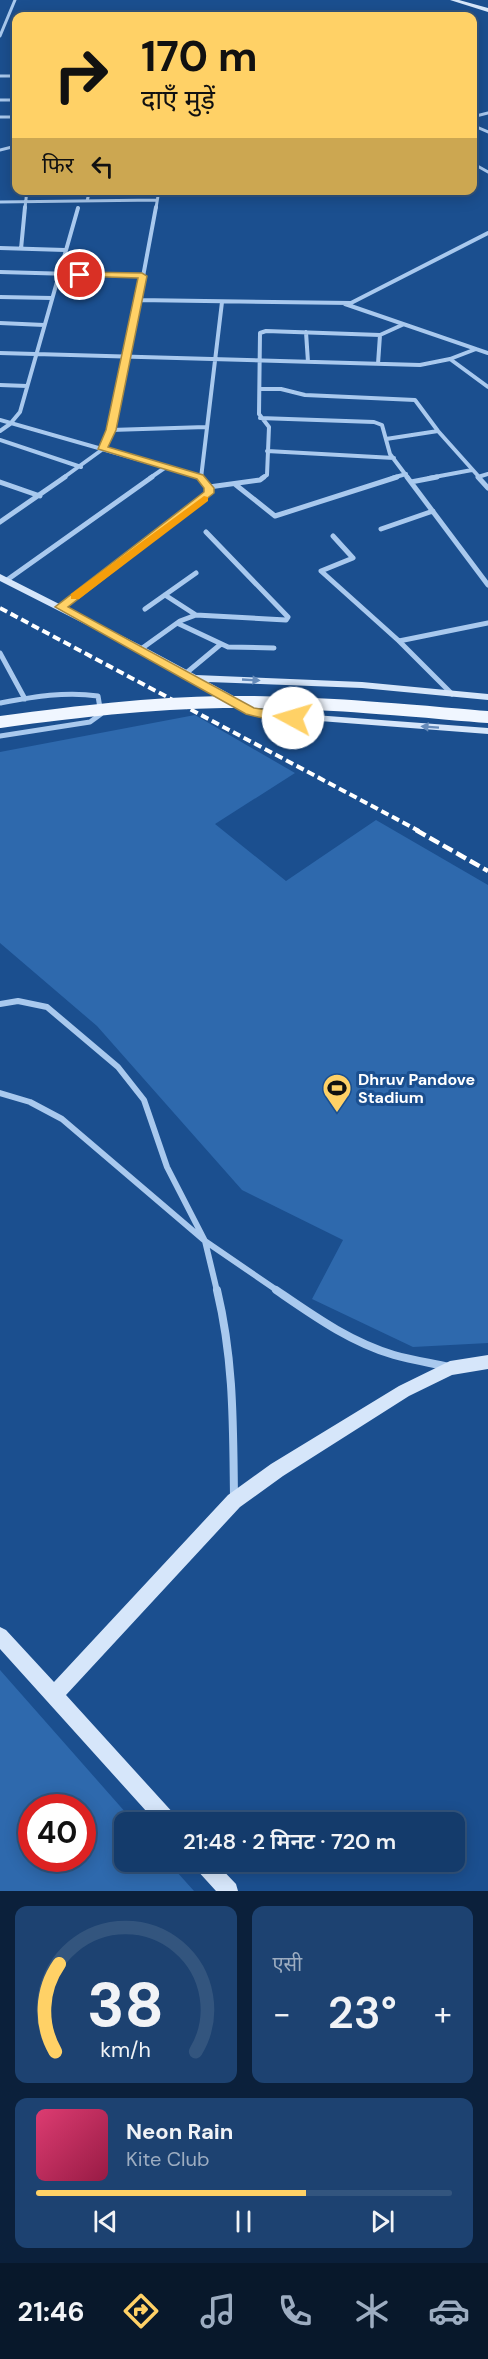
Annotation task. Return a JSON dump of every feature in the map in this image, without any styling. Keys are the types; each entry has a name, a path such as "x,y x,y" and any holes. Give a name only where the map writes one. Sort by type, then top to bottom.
{"main road":[{"path":"0,712 82,702 239,693 321,695 488,707"},
{"path":"0,722 95,711 253,702 323,704 488,717"}],"street":[{"path":"0,36 15,0"},
{"path":"453,0 488,10"},
{"path":"21,249 27,195"},
{"path":"87,201 89,195"},
{"path":"0,522 81,467 103,449 111,430 128,357 158,195"},
{"path":"0,202 157,200"},
{"path":"0,431 10,424 20,412 78,208"},
{"path":"345,304 364,297 488,233"},
{"path":"0,249 66,250"},
{"path":"0,272 142,276"},
{"path":"0,297 52,298"},
{"path":"137,300 345,304 488,353"},
{"path":"200,477 222,302"},
{"path":"0,323 44,325"},
{"path":"209,488 264,479 267,475 269,427 260,418 259,361 262,332 380,335 402,325"},
{"path":"306,332 308,362"},
{"path":"378,364 380,335"},
{"path":"0,353 420,365 450,359 477,349"},
{"path":"450,359 488,387"},
{"path":"0,385 27,386"},
{"path":"260,389 281,389 305,395 411,398 417,402 438,431 488,488"},
{"path":"260,418 379,423 384,427 388,451 488,585"},
{"path":"0,420 200,477 209,488 209,493 204,499 61,607"},
{"path":"111,430 206,427"},
{"path":"386,439 438,431"},
{"path":"0,440 81,467"},
{"path":"267,452 394,458"},
{"path":"166,467 3,579 141,649 250,711 265,715 488,731"},
{"path":"411,482 472,470"},
{"path":"236,485 275,516 406,474"},
{"path":"478,477 488,474"},
{"path":"0,482 40,496"},
{"path":"381,529 433,511"},
{"path":"141,649 177,623 196,615 281,621 288,617 206,532"},
{"path":"333,536 353,558 321,571 399,641 452,694"},
{"path":"145,609 196,573"},
{"path":"165,595 196,615"},
{"path":"177,623 221,644 242,648 274,648"},
{"path":"399,641 488,623"},
{"path":"188,676 221,644"},
{"path":"0,653 25,699"},
{"path":"188,676 362,686 488,697"},
{"path":"0,703 69,694 99,696 101,714 90,722 0,736"},
{"path":"0,1004 18,1001 47,1007 99,1050 132,1082 144,1100 167,1167 205,1242 225,1324 230,1354 235,1425 234,1501"},
{"path":"0,1093 30,1102 62,1119 205,1242 327,1325 351,1338 394,1355 450,1368"},
{"path":"54,1695 234,1501 333,1434 404,1391 450,1368 488,1362"},
{"path":"0,1636 159,1812"},
{"path":"212,1872 229,1891"}],"shaded area":[{"path":"195,715 295,773 215,824 286,881 376,820 488,885 488,1343 413,1347 312,1299 343,1240 242,1190 97,1026 0,943 0,752"},
{"path":"0,1670 125,1812 114,1812 114,1872 177,1872 194,1891 0,1891"}],"railway":[{"path":"0,608 419,831"},
{"path":"416,830 488,871"}],"slow traffic":[{"path":"75,596 204,499"}],"place":[{"name":"Dhruv Pandove Stadium","path":"337,1114"}],"route":[{"path":"80,275 142,276 128,357 110,436 103,449 200,477 209,488 209,493 61,607 250,711 293,718"}]}
